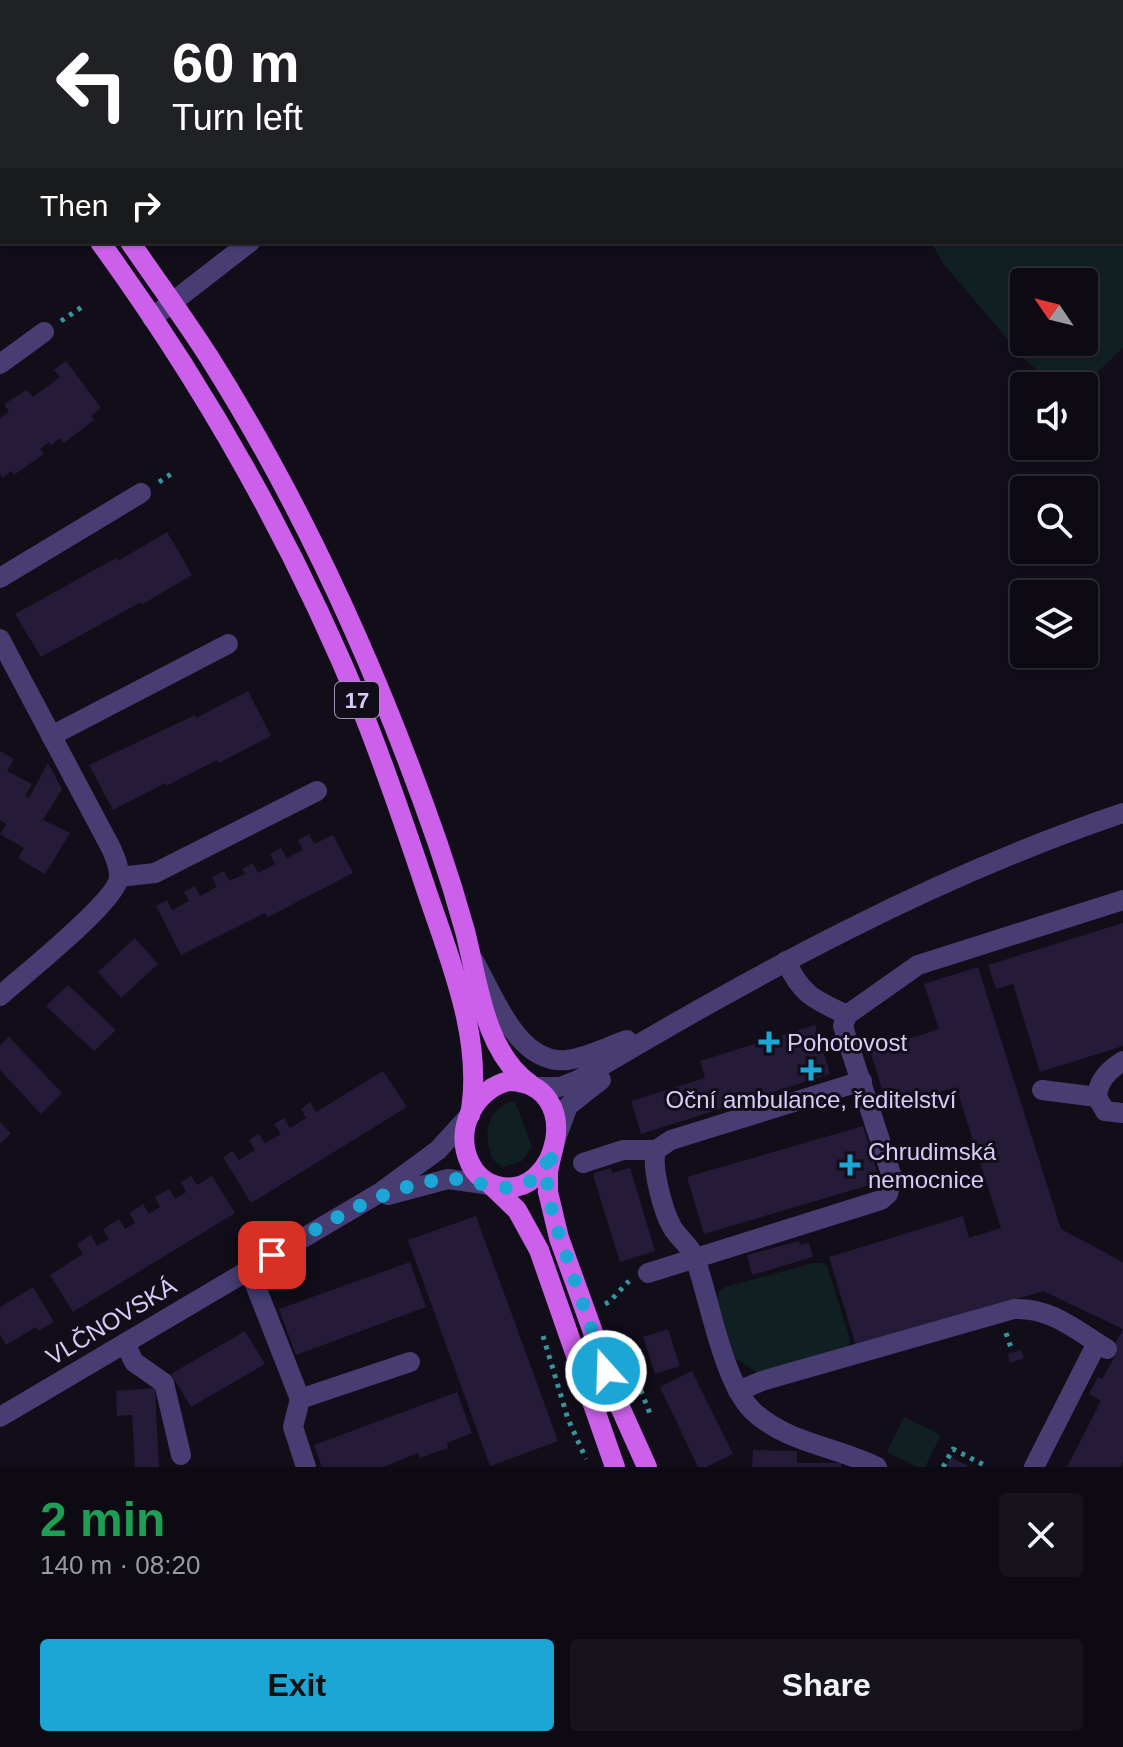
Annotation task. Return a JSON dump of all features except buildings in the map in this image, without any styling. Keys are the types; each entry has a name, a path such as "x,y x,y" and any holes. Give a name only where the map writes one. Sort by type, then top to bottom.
{"main road":[{"name":"17","path":"101,244 208,405 279,533 364,715 430,900 465,1017 473,1082 470,1115"},
{"name":"17","path":"131,244 215,366 288,497 353,625 405,749 443,857 498,1044 517,1073 533,1085"},
{"path":"609,1465 539,1250 517,1210 476,1173 466,1154 464,1138 470,1115 479,1098 494,1085 509,1081 533,1085 553,1108 556,1130 547,1182 559,1238 615,1395 647,1467"},
{"path":"491,1185 511,1188 530,1181 544,1168 553,1149"}],"street":[{"path":"152,318 247,244"},
{"path":"0,364 44,332"},
{"path":"0,578 141,493"},
{"path":"0,639 111,848 119,877 116,887 99,907 0,996"},
{"path":"51,736 228,644"},
{"path":"119,877 155,873 317,791"},
{"path":"533,1085 560,1087 578,1080 786,961 965,874 1123,813"},
{"path":"648,1273 870,1205 888,1194 892,1177 890,1168 843,1026 847,1015 918,965 1123,900"},
{"path":"472,959 520,1040 544,1058 568,1060 585,1056 686,1016"},
{"path":"786,961 794,978 809,997 847,1015"},
{"path":"553,1149 565,1112 574,1099 750,981"},
{"path":"1123,1061 1101,1081 1097,1097 1105,1111 1123,1113"},
{"path":"583,1163 623,1150 656,1150 671,1140 862,1081"},
{"path":"1042,1090 1097,1097"},
{"name":"VLČNOVSKÁ","path":"0,1417 381,1192 438,1150 470,1115"},
{"path":"656,1150 655,1167 667,1216 695,1257 738,1391 755,1413 779,1430 877,1467"},
{"name":"VLČNOVSKÁ","path":"348,1212 426,1183 448,1179 491,1185"},
{"path":"249,1269 300,1399 293,1427 306,1467"},
{"path":"738,1391 762,1381 1014,1309 1034,1309 1054,1316 1102,1346 1034,1467"},
{"path":"125,1343 134,1362 164,1383 181,1455"},
{"path":"300,1399 410,1362"}],"path":[{"path":"605,1304 634,1276 648,1273"},
{"path":"542,1330 568,1419 590,1467"},
{"path":"943,1467 953,1449 988,1467"}],"shaded area":[{"path":"932,244 1121,244 1123,347 1098,372 1039,372 1021,356 1098,356 1098,268 1010,268 1010,342 943,263"},
{"path":"509,1102 515,1102 532,1147 522,1161 503,1167 493,1160 487,1135 495,1112"},
{"path":"814,1263 827,1266 850,1339 849,1347 767,1374 756,1372 735,1358 717,1299 719,1291"},
{"path":"904,1417 941,1435 925,1467 917,1467 887,1452"}],"place":[{"name":"Pohotovost","path":"769,1042"},
{"name":"Oční ambulance, ředitelství","path":"811,1070"},
{"name":"Chrudimská nemocnice","path":"850,1165"}],"route":[{"path":"272,1255 348,1212 406,1188 448,1179 505,1188 523,1185 544,1168 553,1149 547,1182 553,1217 606,1371"}]}
